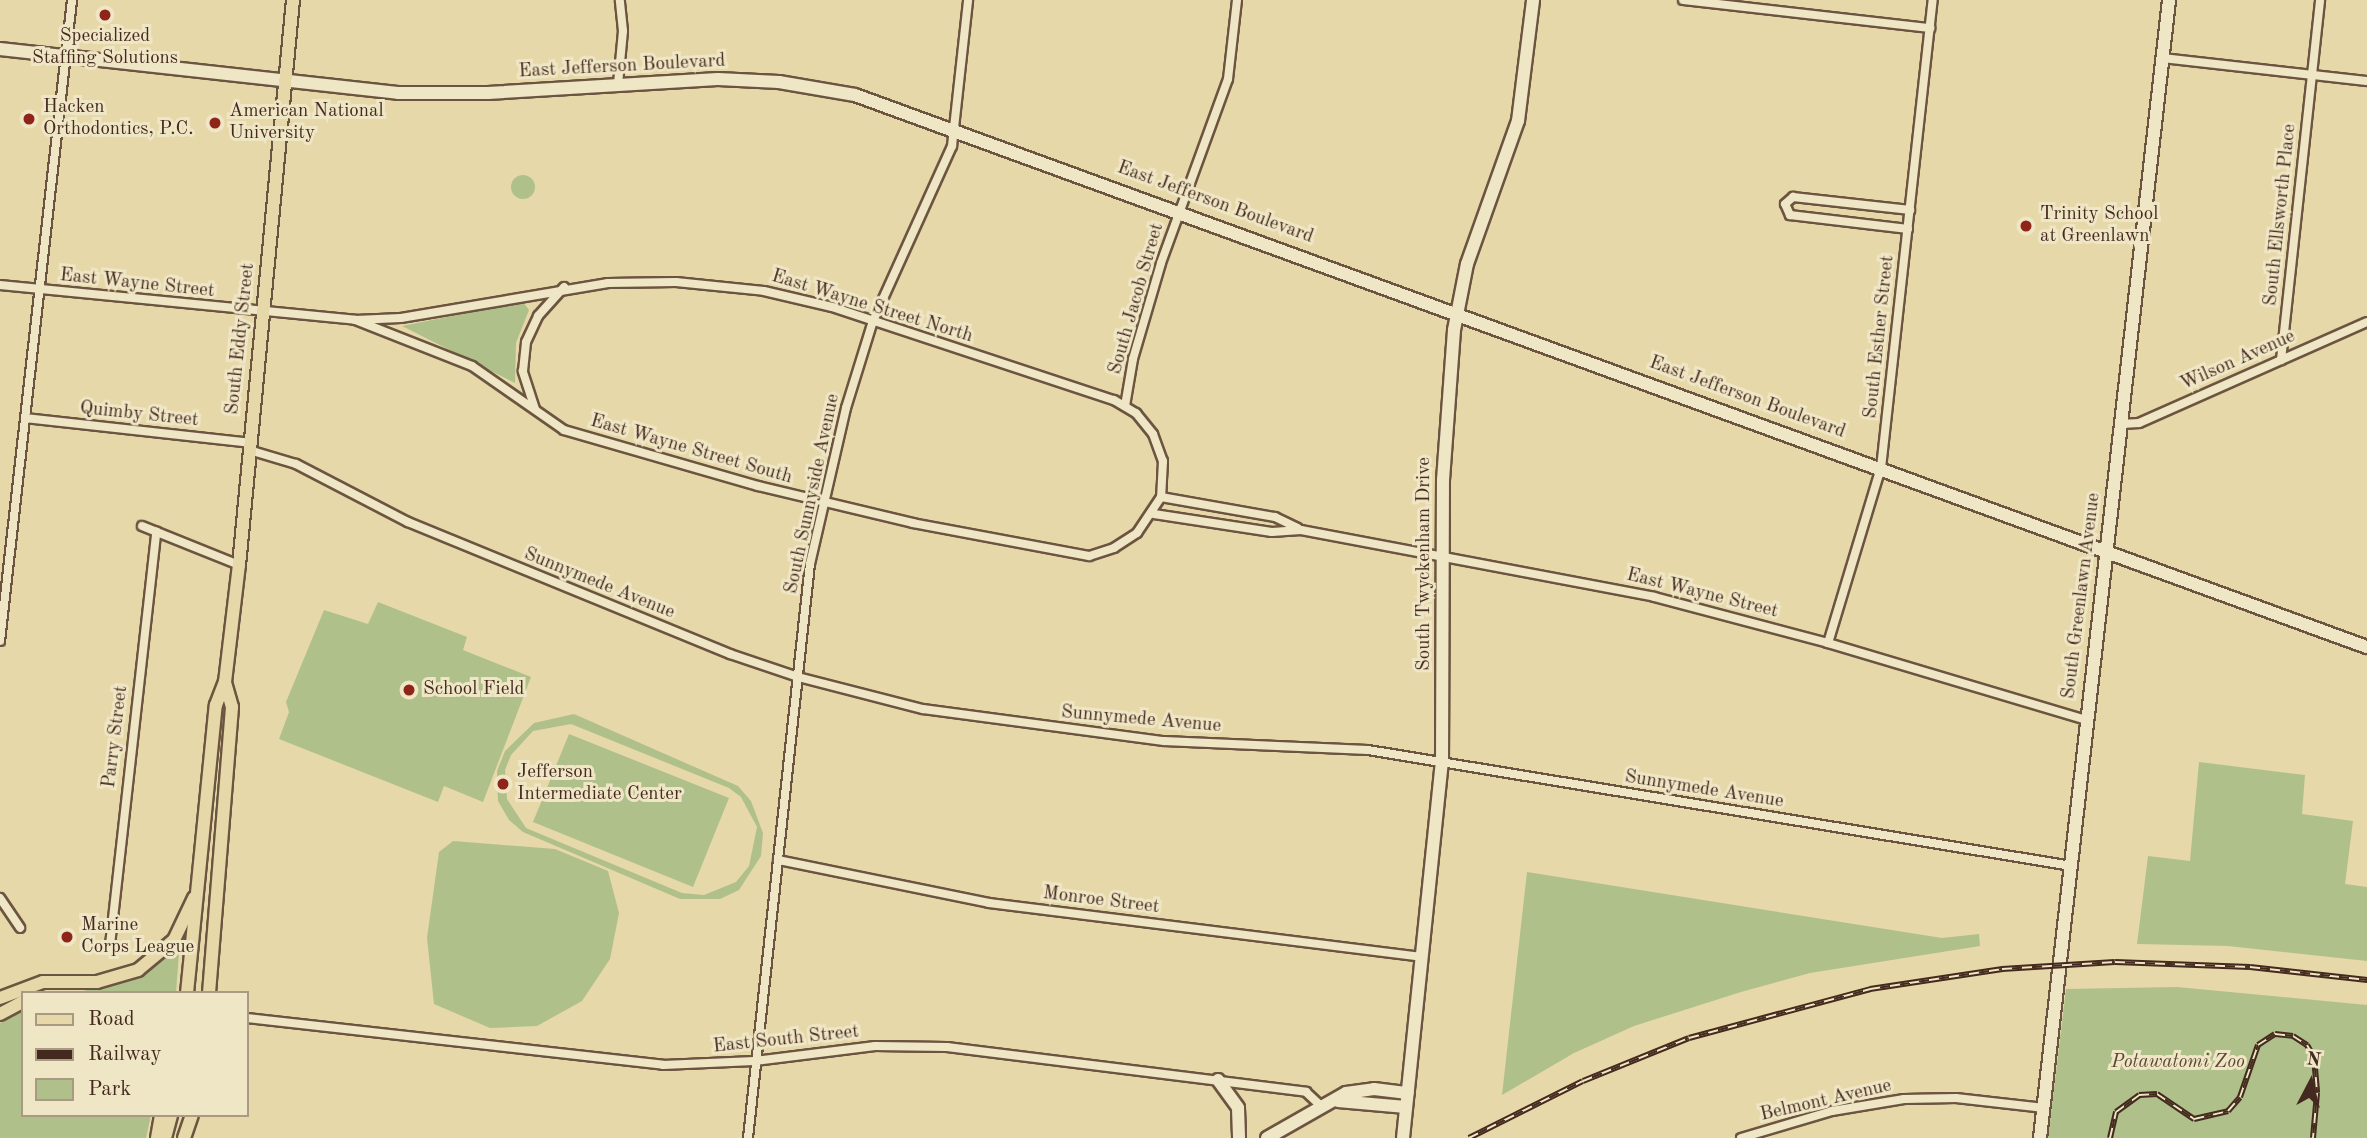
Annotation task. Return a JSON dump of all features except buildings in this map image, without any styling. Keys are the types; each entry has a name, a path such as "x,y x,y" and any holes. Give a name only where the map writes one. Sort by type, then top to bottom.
{"main road":[{"name":"South Eddy Street","path":"187,991 216,705 225,682 239,565 282,80 293,0"},
{"name":"South Eddy Street","path":"209,991 232,707 225,682"},
{"path":"0,998 43,982 97,982 138,970 174,940 200,885"},
{"path":"0,1014 21,1003"},
{"path":"157,1138 161,1117"},
{"path":"165,1138 170,1117"}],"street":[{"path":"0,641 72,0"},
{"path":"618,84 624,31 620,0"},
{"name":"South Sunnyside Avenue","path":"748,1138 807,588 824,502 873,321 951,146 968,0"},
{"name":"South Jacob Street","path":"1125,406 1140,333 1180,211 1228,79 1237,0"},
{"name":"South Twyckenham Drive","path":"1403,1138 1442,762 1445,422 1456,313 1467,264 1518,121 1533,0"},
{"path":"1683,0 1930,28"},
{"name":"South Esther Street","path":"1828,643 1881,468 1933,0"},
{"name":"South Greenlawn Avenue","path":"2040,1138 2169,0"},
{"name":"South Ellsworth Place","path":"2281,360 2320,0"},
{"name":"East Jefferson Boulevard","path":"0,49 282,80 437,93 700,79 787,83 880,102 2367,647"},
{"path":"2162,58 2367,81"},
{"path":"1908,229 1790,215 1785,204 1793,197 1910,210"},
{"name":"East Wayne Street North","path":"355,320 401,318 565,287 648,282 733,287 798,298 1125,406 1145,422 1160,447 1165,476 1154,514"},
{"name":"East Wayne Street","path":"0,285 355,320"},
{"path":"535,412 525,382 524,351 538,316 565,287"},
{"name":"East Wayne Street South","path":"355,320 472,366 535,412 580,436 824,502 1076,556 1118,546 1154,514"},
{"name":"Wilson Avenue","path":"2121,424 2138,423 2367,322"},
{"name":"Quimby Street","path":"25,418 250,447"},
{"name":"Sunnymede Avenue","path":"250,447 296,464 408,522 529,573 798,677 975,718 1164,741 1322,746 1442,762 2072,866"},
{"name":"East Wayne Street","path":"1161,497 1275,517 1301,530"},
{"name":"East Wayne Street","path":"1154,514 1272,532 1301,530 1444,554 1654,597 1828,643 2087,720"},
{"path":"142,526 239,565"},
{"name":"Parry Street","path":"110,946 156,532"},
{"name":"Monroe Street","path":"778,860 976,901 1422,957"},
{"path":"0,898 20,928"},
{"name":"East South Street","path":"248,1018 663,1065 755,1061 875,1046 947,1047 1307,1092 1326,1105"},
{"path":"1217,1080 1238,1108 1239,1138"},
{"path":"1267,1138 1360,1089 1408,1093"},
{"name":"Belmont Avenue","path":"1741,1138 1832,1111 1904,1099 1956,1098 2044,1108"},
{"path":"1326,1105 1347,1100 1406,1107"}],"green space":[{"path":"523,175 531,179 535,187 531,195 523,199 515,195 511,187 515,179"},
{"path":"523,302 529,310 516,343 515,383 402,326"},
{"name":"School Field","path":"378,602 467,637 463,650 531,677 483,802 444,786 438,802 279,739 289,712 286,702 324,610 368,624"},
{"path":"574,714 738,786 751,801 763,833 761,856 739,890 720,899 680,899 523,832 509,820 498,801 497,771 505,751 534,723","holes":["571,724 729,788 741,797 757,827 749,866 736,882 704,895 682,893 526,828 507,799 505,770 511,755 533,731"]},
{"path":"569,734 729,798 693,887 533,822"},
{"path":"2199,762 2305,775 2302,814 2353,821 2345,884 2367,887 2367,961 2228,946 2137,944 2148,856 2190,861"},
{"path":"453,841 555,849 608,871 619,913 610,959 582,1001 537,1026 490,1028 434,1004 427,938 439,852"},
{"path":"1527,872 1942,938 1979,934 1980,946 1810,973 1741,992 1634,1026 1574,1053 1502,1095"},
{"path":"180,939 176,991 87,991 77,988 127,979"},
{"name":"Potawatomi Zoo","path":"2177,987 2367,1005 2367,1138 2048,1138 2066,989"},
{"path":"21,1009 21,1117 151,1117 146,1138 0,1138 0,1023"}],"railway":[{"path":"1469,1138 1583,1081 1689,1038 1870,989 2002,969 2115,962 2250,967 2367,980"},
{"path":"2110,1138 2116,1112 2139,1095 2157,1094 2194,1119 2228,1111 2240,1097 2258,1045 2275,1034 2293,1036 2307,1045 2314,1057 2317,1093 2313,1138"}],"place":[{"name":"Specialized Staffing Solutions","path":"105,15"},
{"name":"Hacken Orthodontics, P.C.","path":"29,119"},
{"name":"American National University","path":"215,123"},
{"name":"Trinity School at Greenlawn","path":"2026,226"},
{"name":"School Field","path":"409,690"},
{"name":"Jefferson Intermediate Center","path":"503,784"},
{"name":"Marine Corps League","path":"67,937"}]}
